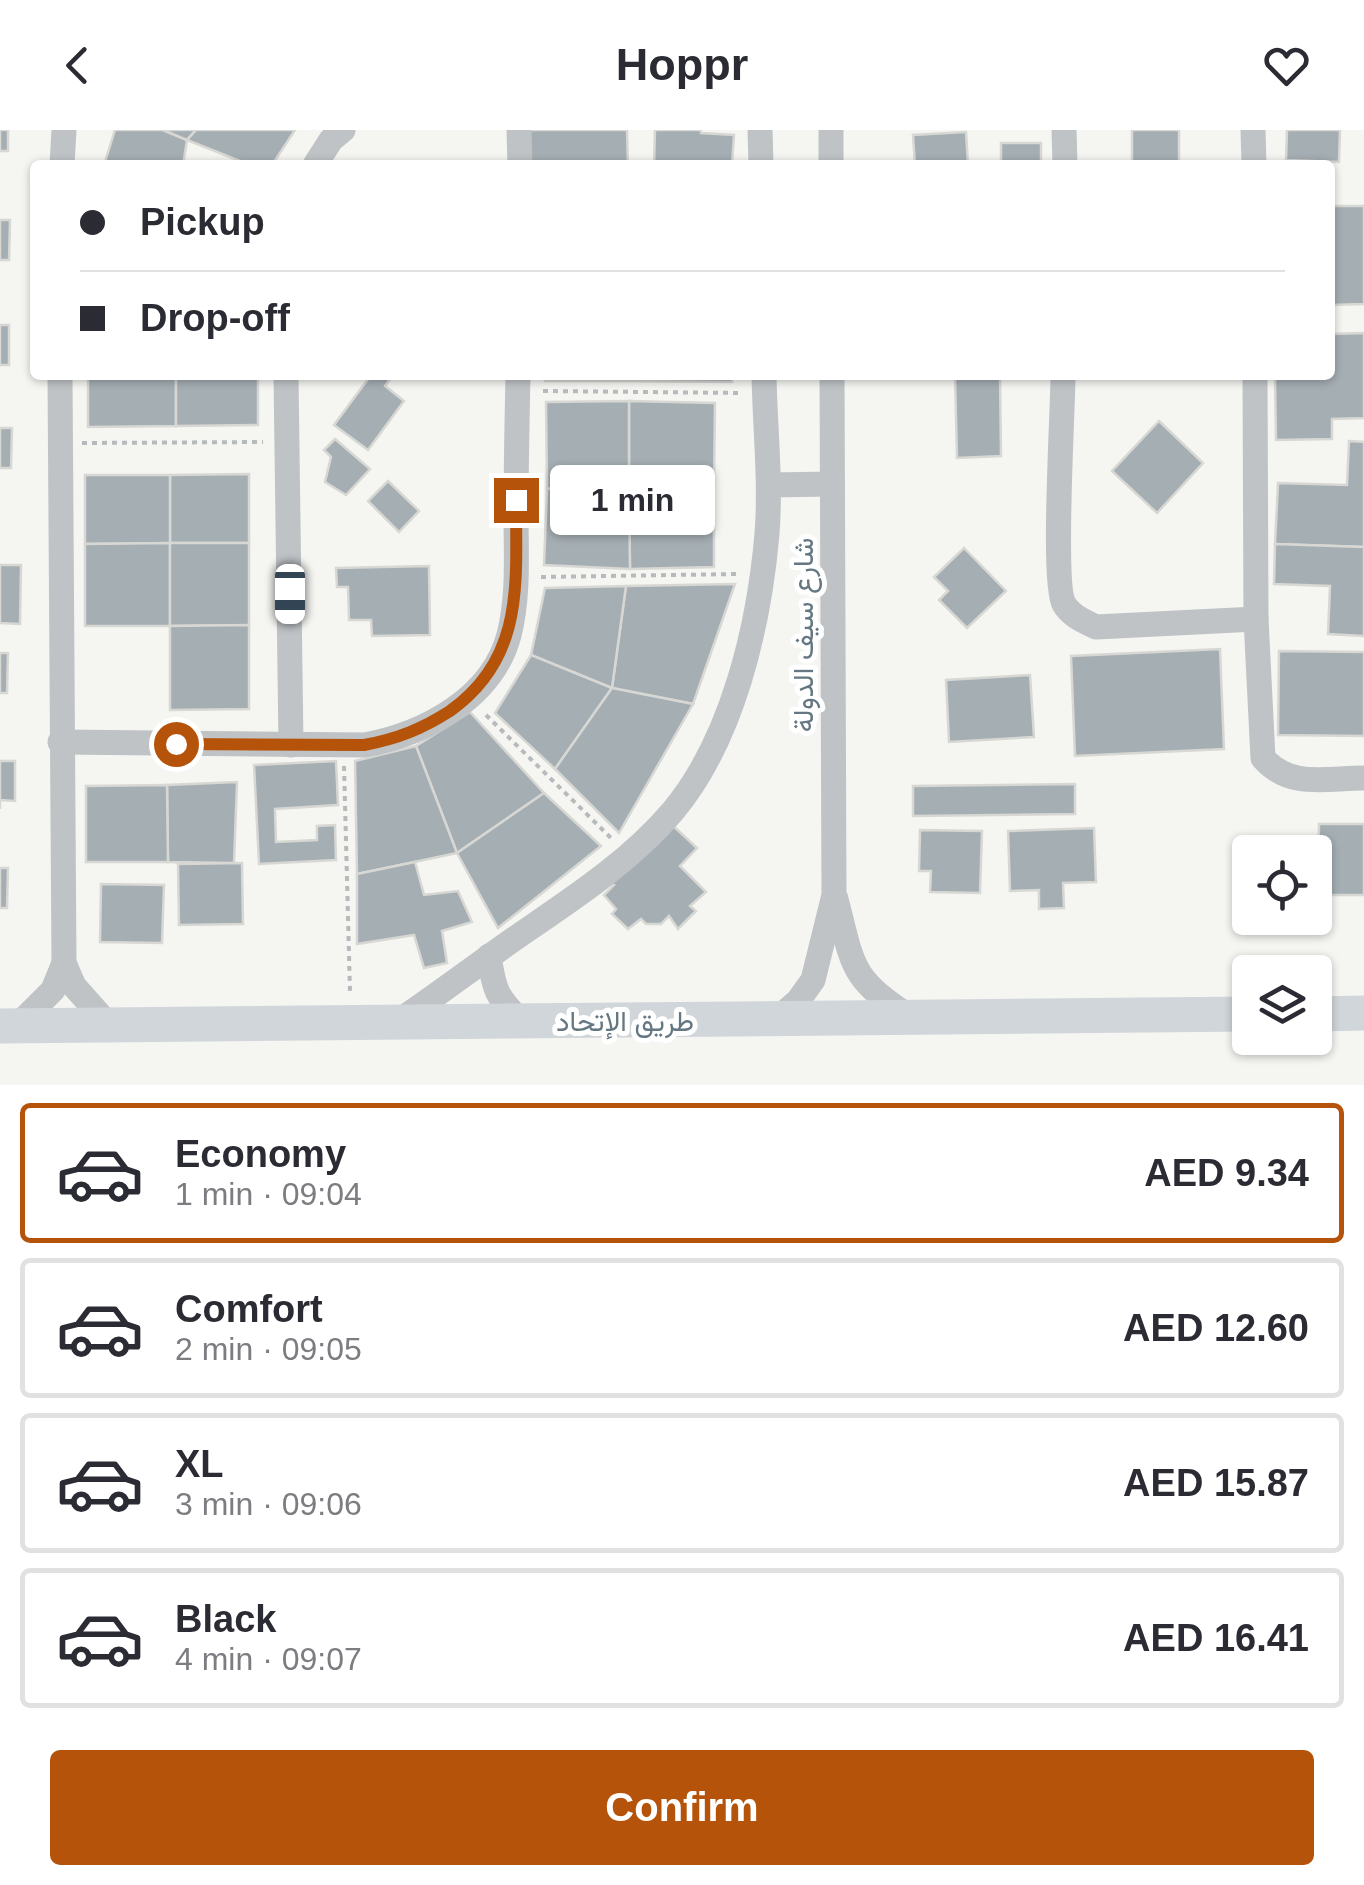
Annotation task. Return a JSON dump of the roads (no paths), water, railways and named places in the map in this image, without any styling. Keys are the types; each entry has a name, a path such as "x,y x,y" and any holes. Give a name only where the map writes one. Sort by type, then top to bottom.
{"street":[{"path":"62,160 64,130"},
{"path":"317,160 343,130"},
{"path":"518,130 520,160"},
{"path":"760,130 762,160"},
{"path":"831,130 831,160"},
{"path":"1064,130 1065,160"},
{"path":"1254,130 1254,160"},
{"path":"60,380 64,963 74,986 107,1024"},
{"path":"286,380 291,745"},
{"name":"شارع سيف الدولة","path":"776,1020 798,1001 813,980 834,895 832,380"},
{"path":"1063,380 1060,568 1065,606 1078,618 1096,626 1256,619"},
{"path":"1255,380 1256,619 1263,758 1274,770 1292,779 1364,778"},
{"path":"60,742 343,747 393,740 425,728 468,698 492,672 508,636 516,578 518,383"},
{"path":"395,1023 628,855 672,811 706,762 741,671 758,612 769,485 765,384"},
{"path":"769,485 832,484"},
{"name":"شارع سيف الدولة","path":"834,895 854,968 880,997 914,1019"},
{"path":"490,956 499,1000 521,1021"},
{"path":"9,1026 53,990 64,963"},
{"path":"1332,1014 1364,1013"},
{"name":"طريق اﻹتحاد","path":"9,1026 1232,1014"}]}
